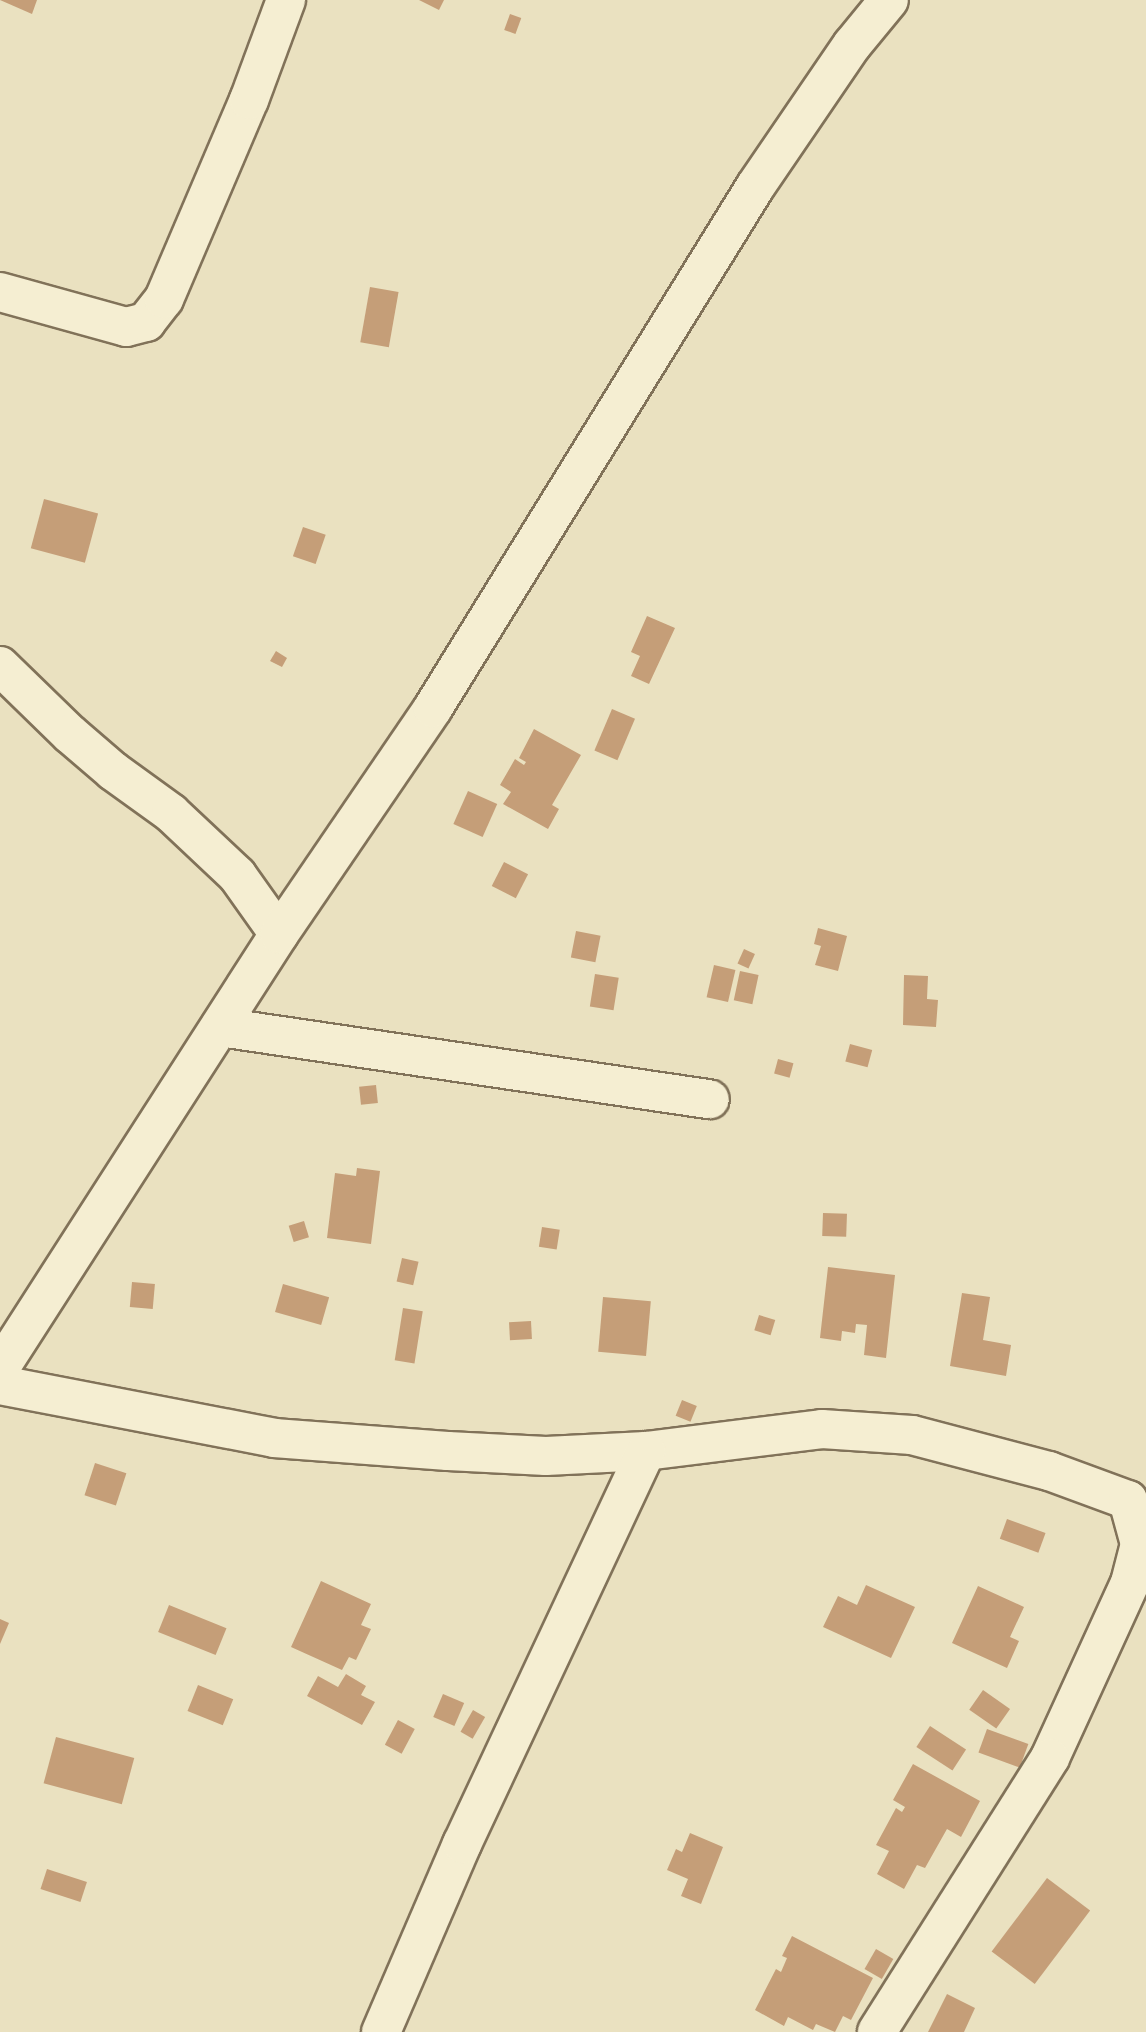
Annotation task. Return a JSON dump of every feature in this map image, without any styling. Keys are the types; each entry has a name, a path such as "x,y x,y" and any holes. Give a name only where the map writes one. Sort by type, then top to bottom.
{"street":[{"path":"0,292 126,327 146,322 169,286 249,100 286,0"},
{"path":"0,1368 279,934 433,708 755,187 852,46 888,0"},
{"path":"0,666 113,771 172,813 237,876 279,934"},
{"path":"220,1027 710,1099"},
{"path":"0,1385 274,1438 546,1456 646,1451 822,1429 912,1435 1049,1471 1137,1505 1140,1544 1130,1584 1051,1758 877,2032"},
{"path":"381,2032 462,1844 646,1451"}],"building":[{"path":"0,0 37,0 32,14"},
{"path":"419,0 444,0 439,10"},
{"path":"510,14 521,18 515,34 504,30"},
{"path":"370,287 399,292 389,347 360,342"},
{"path":"44,499 98,513 85,563 31,548"},
{"path":"303,527 326,535 316,564 293,556"},
{"path":"647,616 675,628 649,684 631,676 640,656 631,652"},
{"path":"276,651 287,658 282,667 270,661"},
{"path":"612,709 635,719 617,760 594,750"},
{"path":"534,729 581,755 552,805 559,809 548,829 503,804 511,792 500,785 515,759 524,765 526,762 519,758"},
{"path":"468,791 497,804 483,837 453,824"},
{"path":"504,862 528,874 516,898 492,886"},
{"path":"818,928 847,936 838,971 815,965 821,946 814,944"},
{"path":"576,931 601,936 595,962 571,958"},
{"path":"744,949 755,954 748,968 737,964"},
{"path":"714,965 735,970 728,1002 707,997"},
{"path":"740,971 759,975 752,1004 734,1000"},
{"path":"595,974 619,978 614,1010 590,1007"},
{"path":"904,975 928,976 927,999 938,1000 936,1027 903,1025"},
{"path":"850,1044 872,1050 868,1067 845,1061"},
{"path":"778,1059 793,1063 790,1078 774,1073"},
{"path":"376,1085 378,1103 361,1105 359,1087"},
{"path":"357,1168 380,1171 371,1244 327,1238 335,1173 356,1176"},
{"path":"823,1213 847,1214 846,1237 822,1236"},
{"path":"304,1221 309,1237 294,1242 289,1226"},
{"path":"542,1227 560,1230 557,1250 539,1247"},
{"path":"402,1258 419,1262 413,1285 397,1281"},
{"path":"828,1267 895,1275 886,1358 864,1355 867,1325 856,1324 855,1333 842,1331 841,1341 820,1338"},
{"path":"132,1282 155,1284 153,1309 130,1307"},
{"path":"283,1284 329,1297 321,1325 275,1312"},
{"path":"962,1293 990,1297 983,1340 1011,1345 1006,1376 950,1366"},
{"path":"603,1297 651,1301 646,1356 598,1352"},
{"path":"403,1308 423,1311 414,1363 395,1360"},
{"path":"759,1315 775,1320 771,1335 754,1330"},
{"path":"531,1321 532,1339 510,1340 509,1322"},
{"path":"682,1400 697,1406 690,1422 676,1416"},
{"path":"95,1463 126,1473 116,1506 84,1495"},
{"path":"1007,1519 1046,1533 1038,1553 1000,1539"},
{"path":"321,1581 371,1604 361,1625 371,1629 356,1660 349,1657 342,1670 291,1647"},
{"path":"866,1585 915,1607 891,1658 823,1627 838,1596 857,1605"},
{"path":"978,1586 1024,1607 1010,1637 1019,1641 1007,1668 952,1643"},
{"path":"169,1605 226,1628 216,1655 158,1632"},
{"path":"0,1619 9,1623 0,1644"},
{"path":"346,1674 366,1686 361,1695 375,1702 362,1725 307,1696 318,1676 338,1687"},
{"path":"198,1685 233,1699 223,1725 188,1711"},
{"path":"983,1690 1010,1709 996,1729 969,1710"},
{"path":"443,1694 464,1703 454,1726 433,1717"},
{"path":"473,1710 485,1717 473,1739 460,1732"},
{"path":"398,1720 415,1729 402,1754 385,1745"},
{"path":"930,1726 966,1749 952,1770 916,1747"},
{"path":"987,1729 1028,1744 1020,1768 978,1752"},
{"path":"56,1737 134,1758 122,1804 44,1783"},
{"path":"913,1764 980,1801 961,1837 947,1829 925,1868 917,1865 904,1889 877,1874 889,1851 876,1845 896,1808 902,1812 905,1807 893,1800"},
{"path":"690,1833 723,1847 701,1904 681,1896 688,1879 667,1870 676,1849 682,1852"},
{"path":"47,1869 87,1882 80,1902 41,1889"},
{"path":"1047,1878 1090,1910 1035,1984 992,1951"},
{"path":"792,1936 873,1978 851,2020 843,2016 835,2032 816,2024 813,2030 788,2017 784,2026 755,2010 776,1969 781,1972 787,1958 782,1956"},
{"path":"876,1949 893,1959 882,1979 864,1969"},
{"path":"947,1994 975,2008 964,2032 928,2032"}]}
